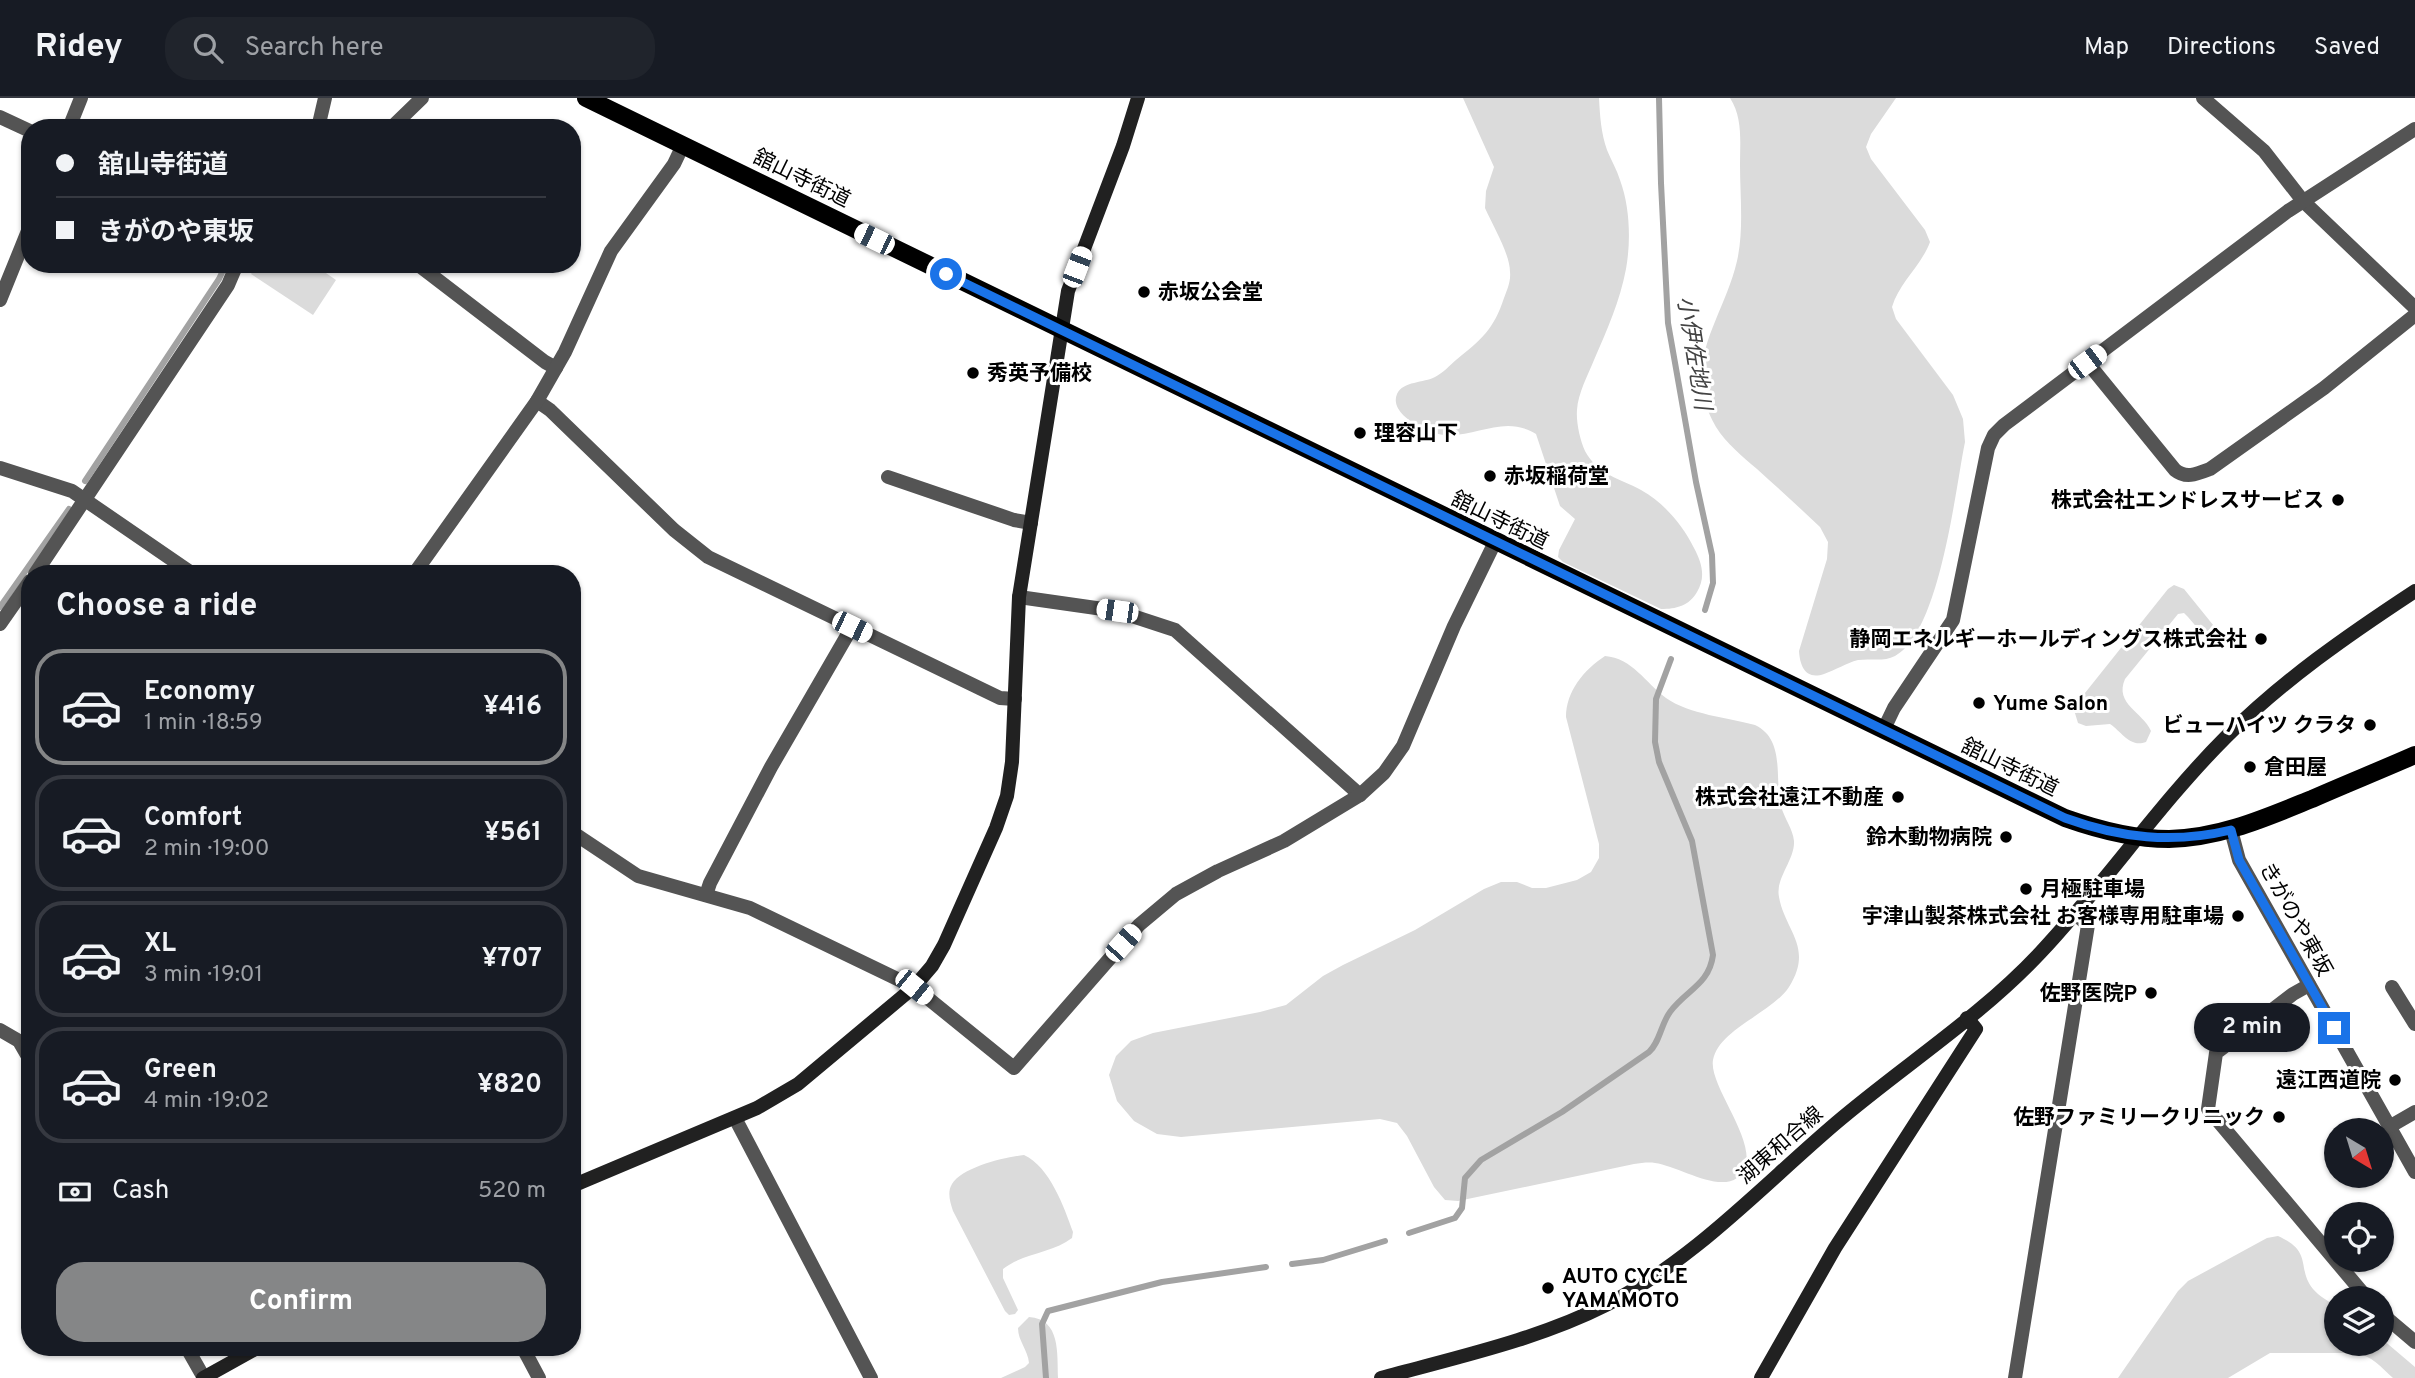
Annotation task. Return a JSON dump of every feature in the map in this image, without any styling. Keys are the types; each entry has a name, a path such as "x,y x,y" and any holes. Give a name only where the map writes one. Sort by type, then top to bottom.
{"main road":[{"name":"舘山寺街道","path":"586,98 2065,818 2116,834 2194,837 2231,830 2268,817 2415,755"}],"street":[{"path":"73,119 81,98"},
{"path":"320,119 325,98"},
{"path":"400,119 422,98"},
{"path":"581,1182 735,1118 798,1084 914,987 932,966 944,945 1003,812 1011,779 1019,597 1068,291 1123,146 1138,98"},
{"path":"2203,98 2264,150 2303,201 2415,308"},
{"path":"0,117 21,127"},
{"path":"1883,731 1894,708 1953,620 1988,448 1994,435 2303,201 2415,129"},
{"path":"420,565 537,401 556,368 611,251 674,164 683,145"},
{"path":"0,300 21,248"},
{"path":"41,565 228,285 233,273"},
{"path":"429,273 556,368"},
{"path":"2087,362 2175,470 2182,475 2191,476 2210,470 2301,405 2415,315"},
{"path":"537,401 550,410 690,544 727,567 1000,698 1014,699"},
{"path":"0,468 72,491 180,565"},
{"path":"888,477 1014,520 1031,523"},
{"path":"581,838 638,876 764,914 914,987 1014,1068 1139,925 1167,901 1196,882 1284,841 1360,795 1384,773 1403,746 1454,626 1495,542"},
{"name":"湖東和合線","path":"1390,1377 1553,1328 1604,1306 1652,1279 1697,1246 1838,1122 2025,969 2075,914 2199,766 2260,705 2338,642 2415,592"},
{"path":"0,624 21,594"},
{"path":"1019,597 1117,611 1175,630 1360,795"},
{"path":"706,895 765,779 852,627"},
{"name":"きがのや東坂","path":"2231,830 2239,860 2384,1118"},
{"path":"2015,1378 2088,925 2075,914"},
{"path":"2309,985 2216,1053 2208,1109 2357,1286"},
{"path":"2392,987 2415,1024"},
{"path":"1761,1378 1835,1248 1976,1029 1967,1018"},
{"path":"0,1030 21,1037"},
{"path":"2394,1124 2415,1112"},
{"path":"735,1118 871,1378"},
{"name":"きがのや東坂","path":"2394,1136 2415,1172"},
{"path":"2394,1324 2415,1342"},
{"path":"191,1356 203,1378 243,1356"},
{"path":"527,1356 539,1378"}],"shaded area":[{"path":"1463,98 1599,98 1605,144 1626,201 1629,247 1617,304 1579,397 1578,425 1585,451 1596,466 1657,501 1672,515 1689,539 1699,559 1702,575 1697,592 1682,606 1661,609 1563,562 1558,557 1575,519 1560,506 1536,434 1507,426 1464,434 1434,433 1418,426 1398,409 1396,399 1400,390 1409,384 1438,375 1480,340 1496,318 1509,282 1507,257 1485,208 1486,191 1494,167"},
{"path":"1730,98 1896,98 1871,134 1866,147 1871,159 1925,230 1930,242 1892,307 1896,319 1953,395 1963,419 1965,442 1943,558 1924,619 1911,642 1895,656 1858,660 1818,675 1805,671 1799,651 1827,559 1828,542 1820,527 1735,450 1720,433 1706,404 1702,382 1707,342 1731,283 1740,237 1740,130"},
{"path":"326,273 336,280 313,315 251,274"},
{"path":"2174,585 2184,589 2222,636 2225,642 2222,647 2212,645 2184,613 2178,614 2125,679 2123,695 2126,701 2151,731 2146,742 2131,741 2110,724 2086,726 2078,723 2074,710 2077,703"},
{"path":"1605,656 1631,666 1675,703 1697,712 1755,725 1765,732 1775,750 1781,806 1794,841 1792,855 1780,883 1779,897 1796,940 1799,961 1789,987 1771,1005 1725,1039 1713,1060 1719,1087 1743,1138 1745,1167 1737,1178 1719,1182 1664,1165 1645,1163 1458,1201 1445,1200 1434,1187 1407,1136 1397,1123 1380,1119 1181,1137 1157,1134 1134,1121 1117,1101 1109,1075 1116,1056 1131,1041 1153,1033 1286,1005 1323,976 1415,930 1484,889 1501,882 1517,882 1532,888 1546,888 1577,880 1591,872 1599,858 1599,844 1566,717 1569,698 1578,682"},
{"path":"1024,1155 1049,1178 1073,1232 1072,1238 1064,1243 1003,1269 1003,1278 1018,1310 1009,1315 953,1211 950,1190 957,1178 974,1168"},
{"path":"2278,1236 2296,1248 2303,1261 2308,1281 2324,1298 2324,1353 2270,1353 2228,1378 2118,1378 2178,1291 2188,1281 2267,1238"},
{"path":"1029,1317 1039,1319 1052,1331 1057,1349 1058,1378 1001,1378 1029,1363 1018,1328"},
{"path":"2394,1349 2415,1367 2415,1378 2393,1378 2366,1356 2394,1356"}],"waterway":[{"name":"小伊佐地川","path":"1659,98 1668,323 1696,482 1712,555 1713,583 1705,610"},
{"path":"85,481 222,273"},
{"path":"30,565 69,509"},
{"path":"0,607 21,577"},
{"path":"1409,1233 1455,1218 1462,1208 1465,1178 1481,1160 1562,1112 1649,1052 1670,1012 1702,980 1711,965 1713,955 1692,841 1659,762 1655,742 1656,699 1671,659"},
{"path":"1292,1264 1323,1260 1385,1241"},
{"path":"1046,1378 1042,1324 1048,1311 1162,1282 1266,1267"}],"place":[{"name":"赤坂公会堂","path":"1144,292"},
{"name":"秀英予備校","path":"973,373"},
{"name":"理容山下","path":"1360,433"},
{"name":"赤坂稲荷堂","path":"1490,476"},
{"name":"株式会社エンドレスサービス","path":"2338,500"},
{"name":"静岡エネルギーホールディングス株式会社","path":"2261,639"},
{"name":"Yume Salon","path":"1979,703"},
{"name":"ビューハイツ クラタ","path":"2370,725"},
{"name":"倉田屋","path":"2250,767"},
{"name":"株式会社遠江不動産","path":"1898,797"},
{"name":"鈴木動物病院","path":"2006,837"},
{"name":"月極駐車場","path":"2026,889"},
{"name":"宇津山製茶株式会社 お客様専用駐車場","path":"2238,916"},
{"name":"佐野医院P","path":"2151,993"},
{"name":"遠江西道院","path":"2395,1080"},
{"name":"佐野ファミリークリニック","path":"2279,1117"},
{"name":"AUTO CYCLE YAMAMOTO","path":"1548,1288"}],"route":[{"path":"946,274 2065,818 2092,828 2140,837 2168,839 2231,830 2239,860 2334,1028"}]}
